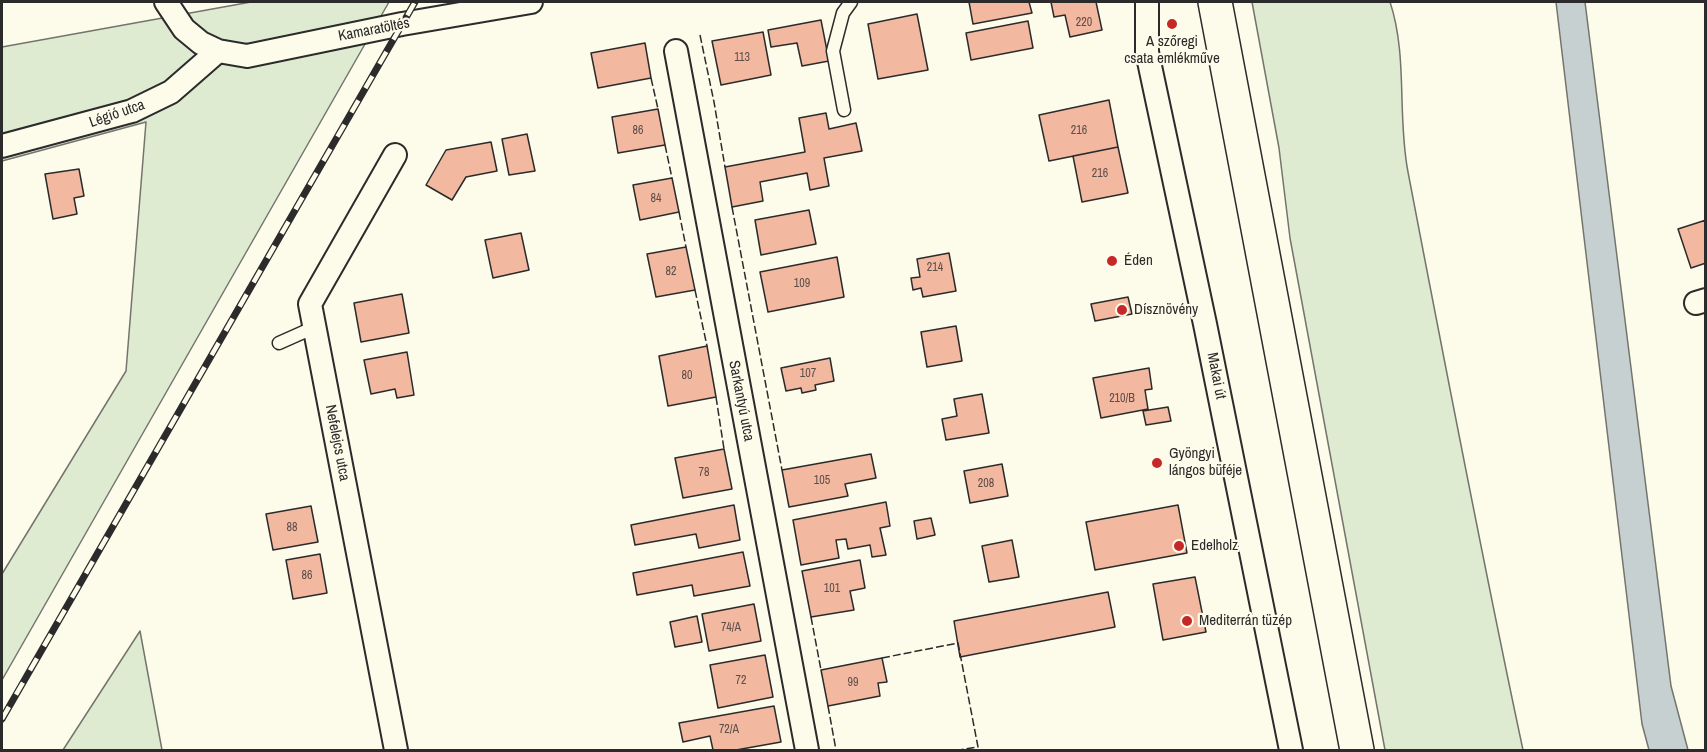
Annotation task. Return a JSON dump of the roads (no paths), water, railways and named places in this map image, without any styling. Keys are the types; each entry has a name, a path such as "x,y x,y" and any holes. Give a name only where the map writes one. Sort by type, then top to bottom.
{"main road":[{"path":"1215,2 1357,750"}],"street":[{"path":"166,2 184,29 201,43 218,51"},
{"name":"Kamaratöltés","path":"218,51 247,56 402,24 531,2"},
{"name":"Makai út","path":"1147,2 1147,52 1208,336 1291,750"},
{"name":"Légió utca","path":"2,146 132,111 171,92 218,51"},
{"name":"Sarkantyú utca","path":"675,51 807,750"},
{"name":"Nefelejcs utca","path":"395,155 310,304 396,750"}],"lane":[{"path":"844,110 833,51 843,13 850,2"},
{"path":"279,343 315,327"}],"railway":[{"path":"2,719 415,2"}],"place":[{"name":"A szőregi csata emlékműve","path":"1172,24"},
{"name":"Éden","path":"1112,261"},
{"name":"Dísznövény","path":"1122,310"},
{"name":"Gyöngyi lángos büféje","path":"1157,463"},
{"name":"Edelholz","path":"1179,546"},
{"name":"Mediterrán tüzép","path":"1187,621"}]}
